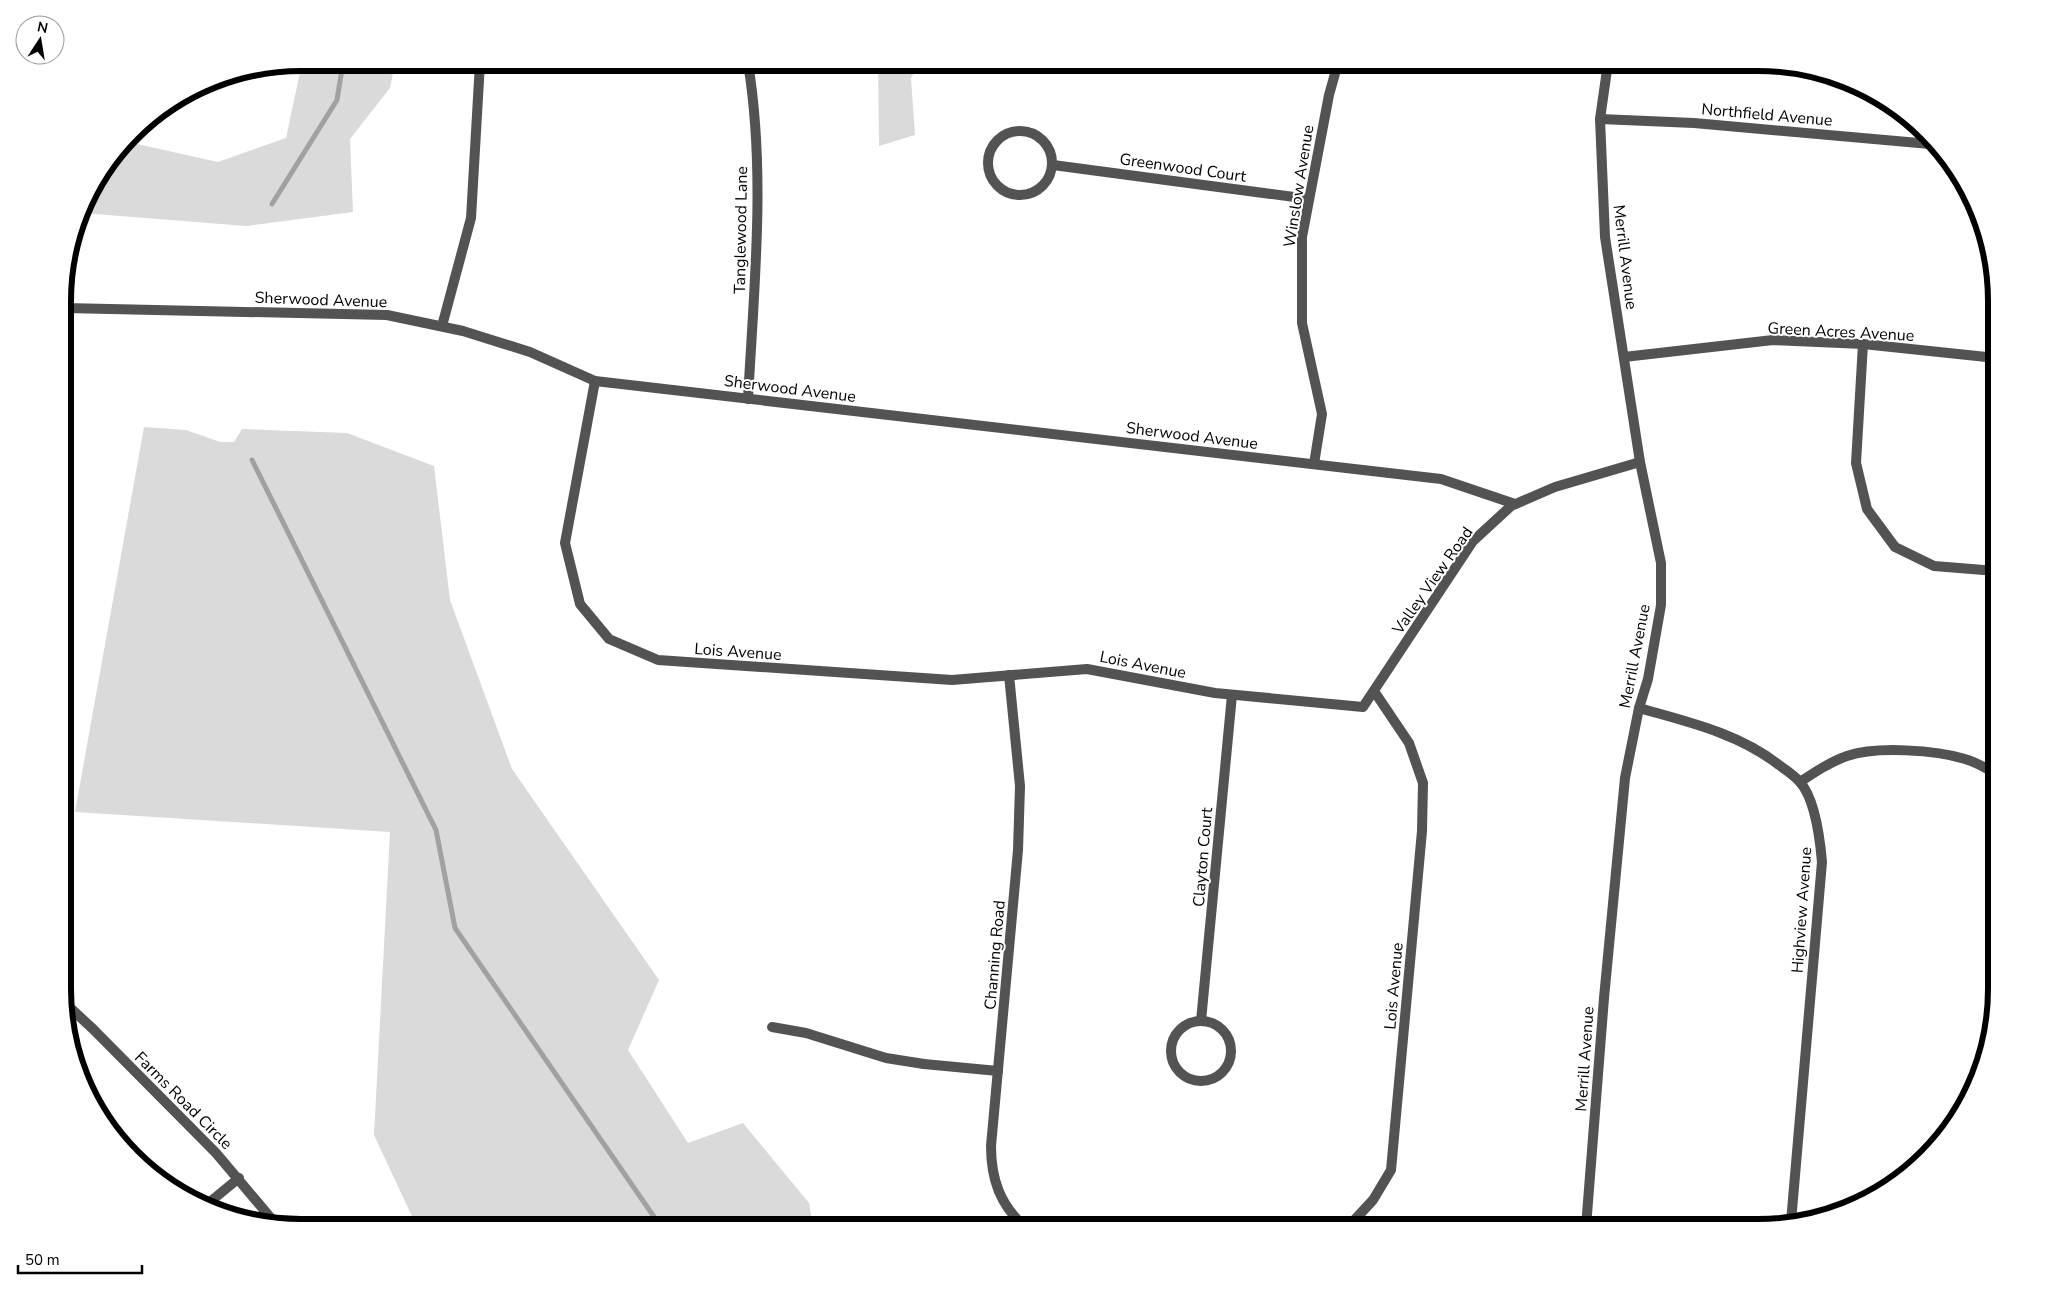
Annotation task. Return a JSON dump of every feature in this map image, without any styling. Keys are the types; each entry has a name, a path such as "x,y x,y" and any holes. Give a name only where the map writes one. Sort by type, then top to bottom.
{"street":[{"path":"442,326 471,218 479,71"},
{"name":"Tanglewood Lane","path":"748,398 758,199 754,103 749,71"},
{"name":"Winslow Avenue","path":"1314,464 1322,414 1302,323 1302,237 1329,95 1336,71"},
{"name":"Merrill Avenue","path":"1587,1219 1604,998 1625,778 1639,708 1654,650 1661,605 1661,563 1640,462 1605,237 1600,119 1607,71"},
{"name":"Northfield Avenue","path":"1600,119 1694,123 1926,144"},
{"path":"1028,131 1038,136 1046,144 1053,164 1045,184 1032,192 1018,195 1007,193 995,183 988,170 991,148 997,140 1012,132 1028,131"},
{"name":"Greenwood Court","path":"1053,164 1309,199"},
{"name":"Sherwood Avenue","path":"71,308 387,315 463,331 530,352 596,381 1441,479 1515,504"},
{"name":"Green Acres Avenue","path":"1624,357 1773,340 1862,344 1988,357"},
{"path":"1862,344 1856,463 1867,509 1895,547 1934,566 1988,570"},
{"name":"Lois Avenue","path":"596,381 565,543 580,604 609,639 658,660 952,680 1087,669 1232,695 1363,707 1374,691 1409,744 1423,783 1422,831 1391,1170 1373,1200 1355,1219"},
{"name":"Valley View Road","path":"1374,691 1473,541 1515,504 1555,487 1640,462"},
{"name":"Channing Road","path":"1009,676 1020,796 1018,850 991,1146 991,1165 995,1184 1003,1202 1015,1219"},
{"name":"Clayton Court","path":"1201,1021 1232,695"},
{"name":"Highview Avenue","path":"1639,708 1736,738 1765,754 1800,782 1810,802 1819,834 1822,862 1792,1216"},
{"path":"1800,782 1816,771 1848,756 1884,750 1942,754 1964,758 1988,769"},
{"name":"Farms Road Circle","path":"72,1011 209,1146 239,1178 270,1217"},
{"path":"1201,1021 1211,1023 1220,1028 1229,1040 1231,1055 1228,1065 1214,1079 1194,1081 1178,1071 1171,1053 1172,1043 1176,1035 1192,1023 1201,1021"},
{"path":"772,1027 806,1033 886,1058 924,1064 998,1071"},
{"path":"212,1200 239,1178"}],"shaded area":[{"path":"300,71 393,71 390,88 350,139 353,212 246,226 89,214 110,173 133,143 218,162 286,138"},
{"path":"878,71 915,71 911,78 915,135 879,146"},
{"path":"144,427 186,430 220,442 234,442 242,429 347,433 434,466 450,600 512,769 659,980 628,1050 688,1143 743,1123 809,1203 812,1219 413,1219 374,1135 390,832 75,812"}],"waterway":[{"path":"272,204 337,100 342,71"},
{"path":"252,460 436,830 455,928 655,1219"}]}
